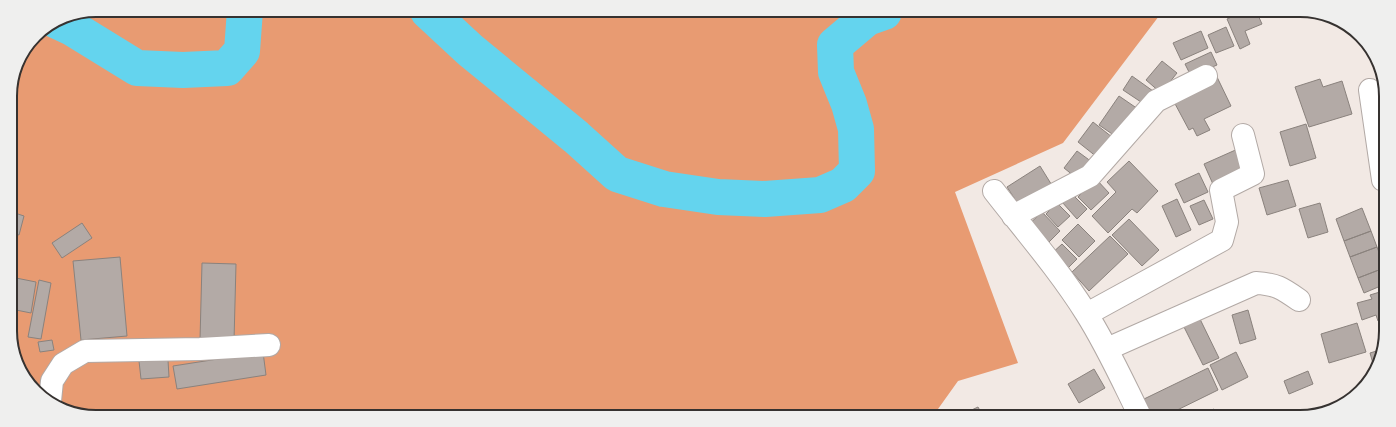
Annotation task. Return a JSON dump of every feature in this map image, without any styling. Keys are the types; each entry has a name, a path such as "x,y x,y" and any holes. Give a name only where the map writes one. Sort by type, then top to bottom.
{"street":[{"path":"1013,216 1090,176 1156,101 1206,76"},
{"path":"1370,90 1379,149"},
{"path":"1087,314 1222,240 1227,222 1221,190 1253,174 1243,135"},
{"path":"994,191 1071,290 1087,314 1107,349 1137,410"},
{"path":"1107,349 1256,283 1269,284 1284,289 1299,300"},
{"path":"50,396 52,381 63,364 85,351 200,349 269,345"}],"shaded area":[{"path":"96,17 1158,17 1063,143 955,192 1018,363 958,381 937,410 96,410 75,407 66,404 48,394 33,379 21,357 17,337 17,90 21,70 30,52 40,40 52,30 75,20"}],"building":[{"path":"1232,17 1259,17 1262,24 1245,31 1250,44 1240,49 1227,19"},
{"path":"1226,27 1234,46 1216,53 1208,35"},
{"path":"1201,31 1208,48 1181,60 1173,43"},
{"path":"1211,52 1217,65 1191,76 1185,64"},
{"path":"1162,61 1177,73 1161,93 1146,80"},
{"path":"1132,76 1153,91 1144,104 1123,90"},
{"path":"1217,77 1231,106 1204,119 1210,130 1197,136 1193,128 1189,130 1173,100"},
{"path":"1320,79 1323,87 1342,81 1352,114 1309,127 1295,87"},
{"path":"1119,96 1138,109 1118,138 1099,125"},
{"path":"1093,122 1117,141 1102,161 1078,142"},
{"path":"1306,124 1316,158 1290,166 1280,132"},
{"path":"1240,148 1252,174 1216,191 1204,164"},
{"path":"1077,151 1092,162 1079,180 1064,168"},
{"path":"1129,161 1158,191 1137,213 1132,209 1108,233 1092,216 1116,192 1107,182"},
{"path":"1040,166 1053,187 1020,207 1007,187"},
{"path":"1199,173 1208,192 1184,203 1175,184"},
{"path":"1096,179 1109,193 1091,210 1078,197"},
{"path":"1288,180 1296,206 1267,215 1259,188"},
{"path":"1071,193 1087,209 1077,219 1062,202"},
{"path":"1177,199 1191,230 1176,237 1162,206"},
{"path":"1204,200 1213,219 1199,225 1190,206"},
{"path":"1057,203 1070,216 1058,227 1046,214"},
{"path":"1320,203 1328,232 1308,238 1299,209"},
{"path":"1362,208 1371,231 1344,241 1336,219"},
{"path":"1042,212 1060,231 1043,248 1025,228"},
{"path":"17,214 24,216 19,235 17,234"},
{"path":"1129,219 1159,250 1142,266 1112,235"},
{"path":"82,223 92,238 62,258 52,243"},
{"path":"1078,224 1095,241 1079,257 1062,240"},
{"path":"1371,231 1377,247 1350,257 1344,241"},
{"path":"1110,236 1128,254 1089,291 1072,272"},
{"path":"1062,244 1077,259 1065,271 1050,255"},
{"path":"1377,247 1379,252 1379,270 1358,278 1350,257"},
{"path":"120,257 127,336 81,340 73,261"},
{"path":"202,263 236,264 234,341 200,340"},
{"path":"1379,270 1379,287 1364,293 1358,278"},
{"path":"17,278 36,282 31,313 17,310"},
{"path":"39,280 51,283 41,339 28,337"},
{"path":"1379,292 1378,321 1376,315 1362,320 1357,303 1372,299 1370,295"},
{"path":"1248,310 1256,339 1240,344 1232,315"},
{"path":"1199,317 1219,358 1203,365 1183,325"},
{"path":"1357,323 1366,352 1329,363 1321,334"},
{"path":"52,340 54,350 40,352 38,342"},
{"path":"1376,351 1373,362 1370,353"},
{"path":"263,352 266,375 177,389 173,366"},
{"path":"1236,352 1248,377 1222,390 1210,365"},
{"path":"168,360 169,377 141,379 139,361"},
{"path":"1208,368 1218,390 1177,410 1149,410 1144,399"},
{"path":"1094,369 1105,388 1079,403 1068,384"},
{"path":"1308,371 1313,384 1289,394 1284,381"},
{"path":"978,407 980,410 972,410"}],"waterway":[{"path":"63,24 137,68 183,70 227,68 242,51 244,17"},
{"path":"434,17 470,50 576,137 617,174 664,189 718,197 765,199 820,195 843,185 857,171 856,129 849,104 836,72 835,45 870,17"}]}
